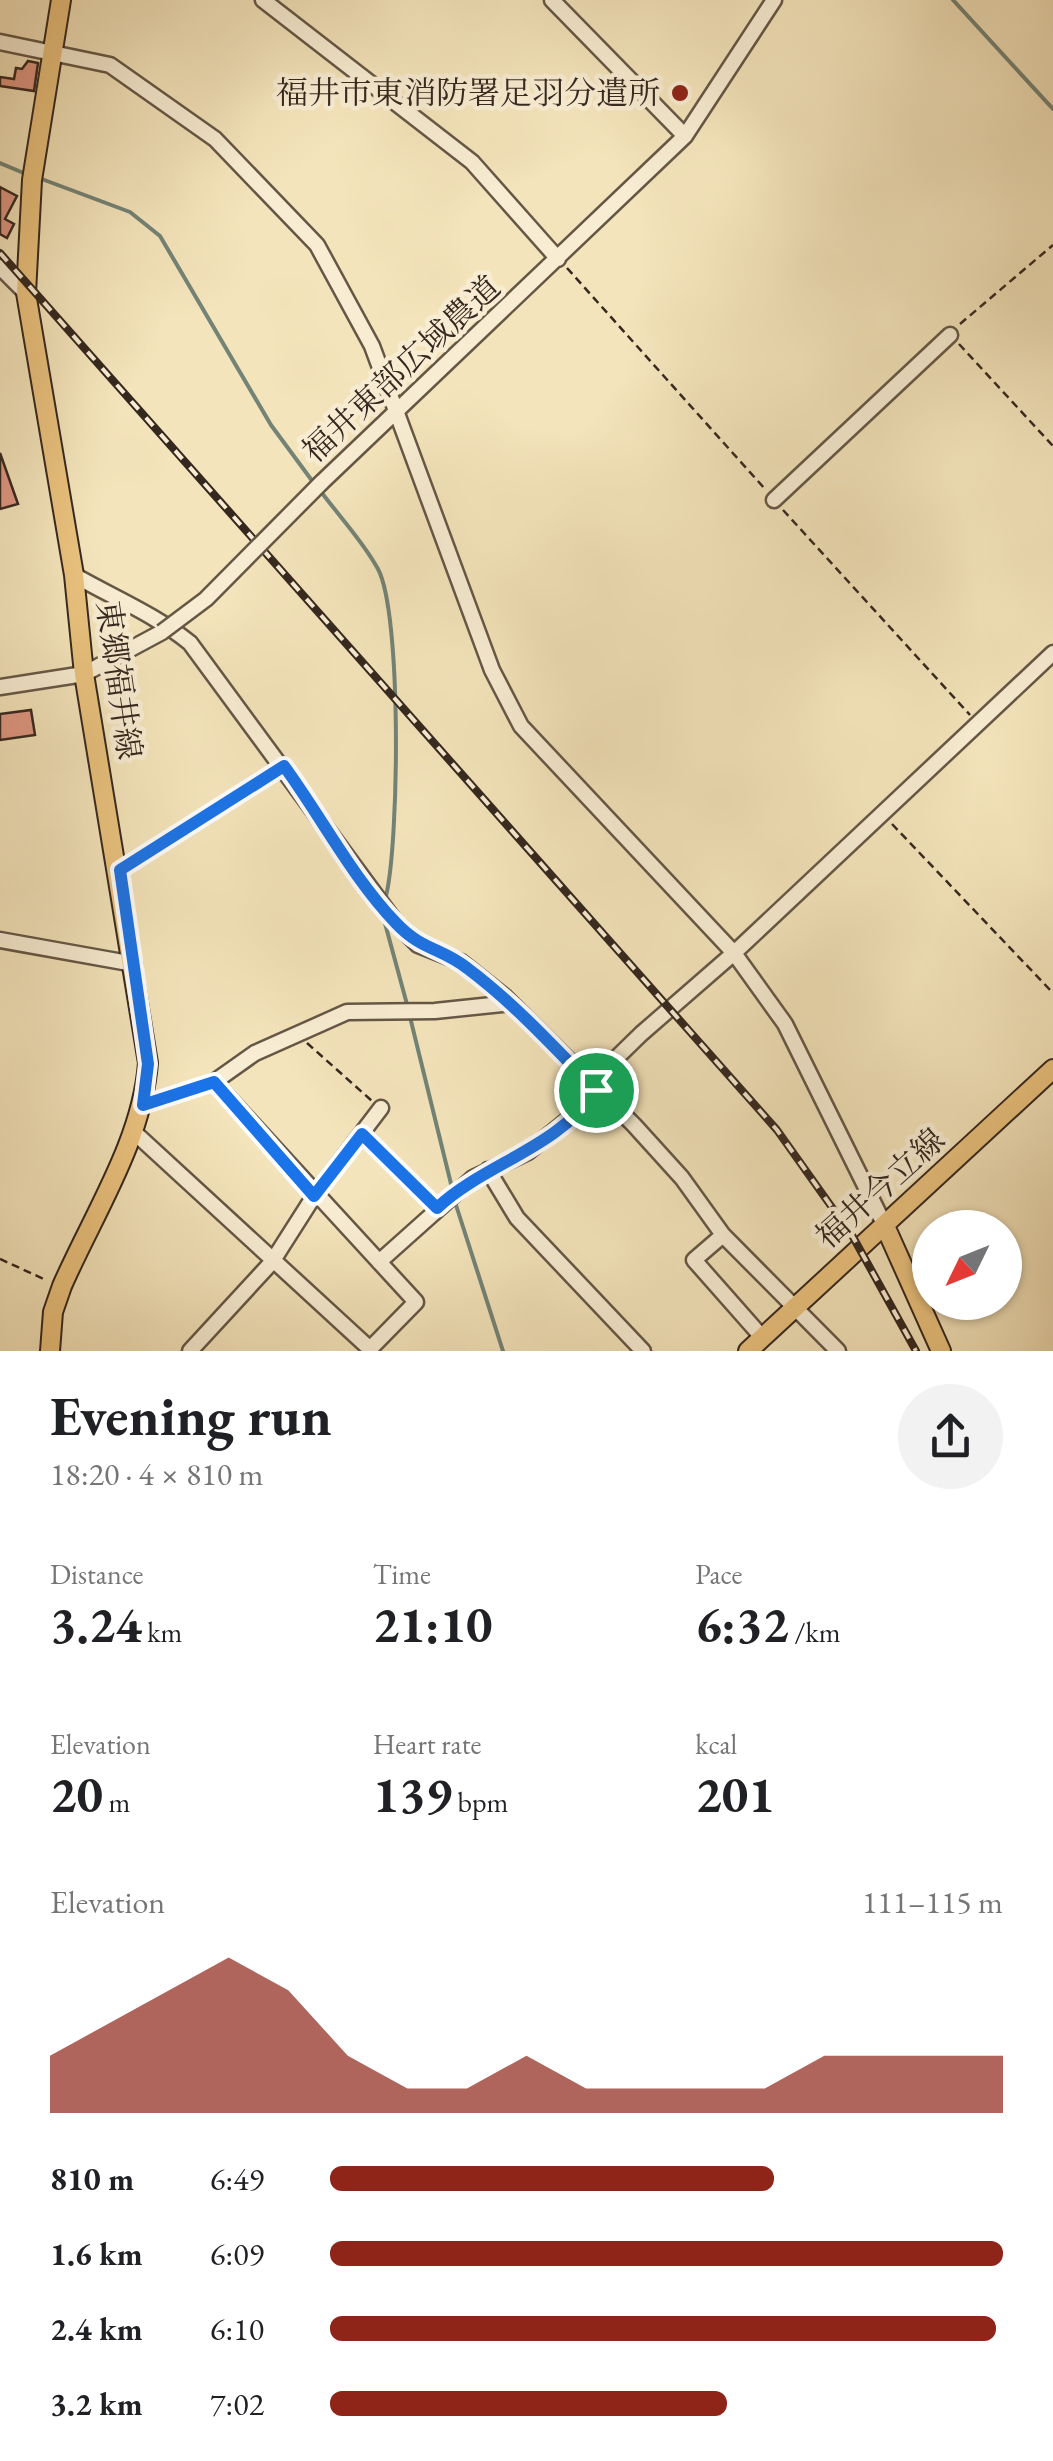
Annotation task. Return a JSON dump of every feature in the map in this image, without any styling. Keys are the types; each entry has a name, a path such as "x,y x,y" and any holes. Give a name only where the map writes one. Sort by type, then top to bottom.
{"main road":[{"name":"東郷福井線","path":"50,1351 53,1312 62,1286 135,1133 148,1064 120,870 84,674 74,574 26,293 32,180 61,0"},
{"name":"福井今立線","path":"748,1351 1053,1069"},
{"path":"885,1226 940,1351"}],"street":[{"path":"263,0 472,162 558,258"},
{"path":"552,0 685,136"},
{"name":"福井東部広域農道","path":"0,687 84,674 162,632 206,599 321,482 685,136 774,0"},
{"path":"0,42 110,65 215,138 316,245 372,346 492,670 521,726 734,953 785,1024 885,1226"},
{"path":"0,268 26,293"},
{"path":"774,500 950,335"},
{"path":"74,574 127,606 155,614 190,643 396,923 418,945 461,962 511,1003 682,1178 723,1235 838,1351"},
{"path":"379,1262 447,1199 488,1170 528,1152 587,1104 600,1074 627,1047 734,953 1053,653"},
{"path":"120,870 284,766"},
{"path":"0,940 134,964"},
{"path":"143,1105 214,1082 255,1054 347,1012 511,1003"},
{"path":"135,1133 168,1159 272,1262 370,1349 416,1302 314,1196 214,1082"},
{"path":"190,1351 272,1262 314,1196 380,1108"},
{"path":"362,1134 447,1199"},
{"path":"488,1170 517,1218 644,1351"},
{"path":"723,1235 694,1260 762,1337"}],"path":[{"path":"1053,244 950,335 1053,446"},
{"path":"882,814 1053,994"},
{"path":"296,1034 380,1108"},
{"path":"0,1260 62,1286"}],"building":[{"path":"28,61 38,63 34,91 0,86 0,77 14,79 16,68 22,69"},
{"path":"0,187 17,196 5,219 14,224 7,238 0,234"},
{"path":"0,453 18,504 0,509"},
{"path":"31,710 35,735 0,740 0,714"}],"waterway":[{"path":"953,0 1053,109"},
{"path":"0,163 26,174"},
{"path":"39,178 130,212 160,236 271,425 313,482"},
{"path":"319,489 372,559 386,594 396,730 394,829 386,896"},
{"path":"383,916 408,1008"},
{"path":"410,1017 453,1192"},
{"path":"455,1202 503,1351"}],"railway":[{"path":"0,253 777,1130 853,1237 916,1351"}],"place":[{"name":"福井市東消防署足羽分遣所","path":"680,93"}],"route":[{"path":"284,766 371,894 396,923 418,945 461,962 505,997 596,1090 587,1104 528,1152 472,1178 437,1208 362,1134 314,1196 214,1082 143,1105 148,1064 120,870 284,766"}]}
